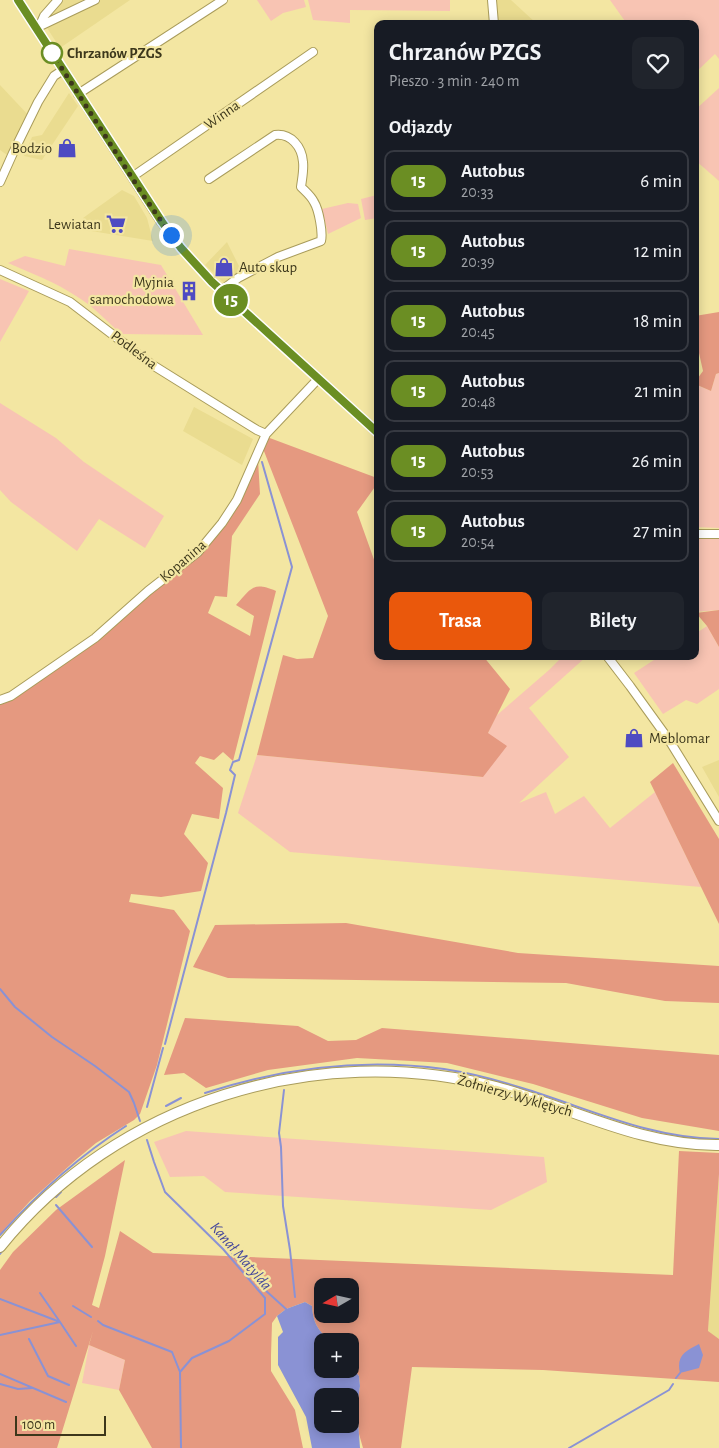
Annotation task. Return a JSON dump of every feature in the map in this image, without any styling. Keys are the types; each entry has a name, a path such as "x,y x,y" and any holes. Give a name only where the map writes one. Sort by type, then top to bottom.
{"main road":[{"name":"Żołnierzy Wyklętych","path":"0,1247 52,1192 85,1166 136,1133 178,1112 214,1098 238,1090 296,1077 340,1072 391,1071 419,1073 470,1081 520,1094 608,1125 646,1136 679,1142 719,1145"}],"street":[{"path":"18,0 38,27 78,94 132,177 181,248 221,291 374,429"},
{"path":"38,27 44,16 58,0"},
{"path":"38,27 95,0"},
{"path":"78,94 223,0"},
{"path":"492,0 494,20"},
{"name":"Winna","path":"132,177 313,52"},
{"path":"0,182 38,102 54,76 63,70"},
{"path":"208,179 275,135 283,134 291,138 301,154 303,163 301,187 316,204 322,234 321,241 278,257 238,278 221,291"},
{"name":"Podleśna","path":"0,270 70,302 93,318 144,360 256,430 266,434"},
{"name":"Kopanina","path":"0,700 11,696 95,638 148,591 198,552 238,500 266,434 318,379"},
{"path":"699,534 719,534"},
{"path":"609,660 669,740 719,822"}],"shaded area":[{"path":"57,0 130,0 60,48 40,17"},
{"path":"257,0 304,0 306,7 283,13 271,21"},
{"path":"308,0 450,0 450,11 350,10 350,23 313,20"},
{"path":"496,0 511,0 533,20 498,20"},
{"path":"610,0 719,0 719,59 715,54 699,69 699,20 624,20"},
{"path":"0,85 31,118 7,155 0,150"},
{"path":"719,88 719,181 699,164 699,106"},
{"path":"69,93 78,106 42,160 24,156 32,137 42,135"},
{"name":"Lewiatan","path":"122,190 134,196 147,218 153,241 85,230 83,218"},
{"path":"374,196 374,218 365,220 361,199"},
{"path":"348,203 358,204 361,218 328,234 322,209"},
{"path":"227,242 240,268 240,273 224,283 205,265"},
{"path":"69,249 161,265 203,335 121,334 94,309 76,296 51,282 8,263 25,256 65,266"},
{"path":"0,279 29,291 0,342"},
{"path":"719,312 719,373 716,374 711,391 699,386 699,376 703,371 699,353 699,315"},
{"path":"719,373 719,528 699,527 699,386 711,391 716,374"},
{"path":"0,403 56,438 84,462 164,516 145,548 99,519 77,551 11,502 0,490"},
{"path":"194,407 253,439 242,465 183,431"},
{"path":"267,437 374,477 374,488 357,512 374,560 374,660 486,660 510,689 488,733 507,746 483,777 257,755 283,655 297,659 313,658 328,616 262,446"},
{"path":"258,460 260,494 232,536 227,597 215,596 208,613 250,636 254,616 236,605 253,588 262,587 276,591 233,761 223,752 214,760 200,756 195,763 223,788 219,819 192,814 184,834 208,863 201,891 161,897 131,894 129,902 174,910 190,931 157,1065 140,1114 134,1120 96,1143 78,1158 30,1201 0,1234 0,704 13,699 99,639 147,595 201,552"},
{"path":"699,539 719,539 719,610 699,612"},
{"path":"719,610 719,647 699,617 699,613"},
{"path":"707,626 719,647 719,689 697,704 686,700 663,714 634,673 654,660 699,660 699,631"},
{"path":"559,660 583,660 529,708 569,757 519,803 546,792 555,814 584,796 610,828 655,792 701,887 290,852 238,813 257,755 483,777 488,733 496,716"},
{"path":"719,760 719,797 702,767"},
{"path":"673,763 719,839 719,924 650,782"},
{"path":"346,923 518,953 719,966 719,1003 665,1001 566,983 228,978 193,967 215,925"},
{"path":"185,1018 298,1026 328,1041 356,1040 382,1028 719,1055 719,1131 642,1118 533,1084 447,1063 357,1058 268,1070 206,1088 184,1073 164,1075"},
{"path":"186,1131 544,1157 547,1182 491,1210 225,1192 204,1176 170,1177 154,1142"},
{"path":"679,1151 719,1153 708,1331 719,1339 719,1382 543,1370 412,1367 401,1448 363,1448 359,1433 359,1333 322,1333 316,1323 359,1323 359,1278 314,1278 314,1317 312,1306 305,1302 286,1309 272,1323 271,1371 295,1410 303,1448 152,1448 119,1390 125,1360 89,1345 93,1331 57,1448 0,1448 0,1270 13,1252 56,1210 125,1160 105,1256 92,1305 99,1308 120,1231 153,1253 673,1275"},
{"path":"719,1174 719,1339 708,1332"},
{"path":"89,1345 125,1360 119,1390 82,1383"}],"water":[{"path":"305,1302 312,1306 314,1323 316,1323 322,1333 314,1333 314,1378 359,1378 359,1376 360,1386 359,1393 359,1388 314,1388 314,1433 359,1433 360,1448 312,1448 306,1417 278,1365 278,1337 283,1332 277,1316 286,1309"},
{"path":"699,1344 703,1355 699,1368 680,1373 679,1362 681,1358 690,1349"}],"waterway":[{"path":"165,1044 226,813 235,775 230,770 233,762 239,760 292,567 262,462"},
{"name":"Kanał Matylda","path":"0,989 15,1007 52,1037 129,1092 140,1121"},
{"path":"147,1107 163,1048"},
{"path":"205,1093 263,1077 323,1067 353,1065 414,1066 444,1069 493,1080 643,1128 693,1137 719,1139"},
{"path":"284,1090 279,1133 283,1206 295,1297"},
{"path":"493,1092 503,1094"},
{"path":"166,1106 181,1098"},
{"path":"0,1235 29,1204 60,1176 126,1126"},
{"name":"Kanał Matylda","path":"147,1140 165,1192 223,1249 265,1298 265,1314 229,1341 192,1358 180,1372 181,1448"},
{"path":"56,1197 61,1192"},
{"path":"56,1205 92,1247"},
{"path":"0,1254 3,1250"},
{"path":"232,1254 264,1289 286,1309"},
{"path":"0,1335 60,1322 40,1293"},
{"path":"0,1299 60,1322 76,1346"},
{"path":"73,1306 91,1317"},
{"path":"98,1321 103,1325 172,1352 180,1372"},
{"path":"29,1339 48,1376 69,1385"},
{"path":"676,1378 680,1373"},
{"path":"0,1374 66,1402"},
{"path":"0,1384 18,1389 32,1388"},
{"path":"569,1448 669,1390 673,1384"}],"bus line":[{"name":"15","path":"18,0 162,222 194,264 374,429"}],"place":[{"name":"Chrzanów PZGS","path":"52,53"},
{"name":"Bodzio","path":"67,148"},
{"name":"Lewiatan","path":"116,224"},
{"name":"Auto skup","path":"224,267"},
{"name":"Myjnia samochodowa","path":"189,291"},
{"name":"Meblomar","path":"634,738"}],"route":[{"path":"52,53 143,195 171,235"}]}
